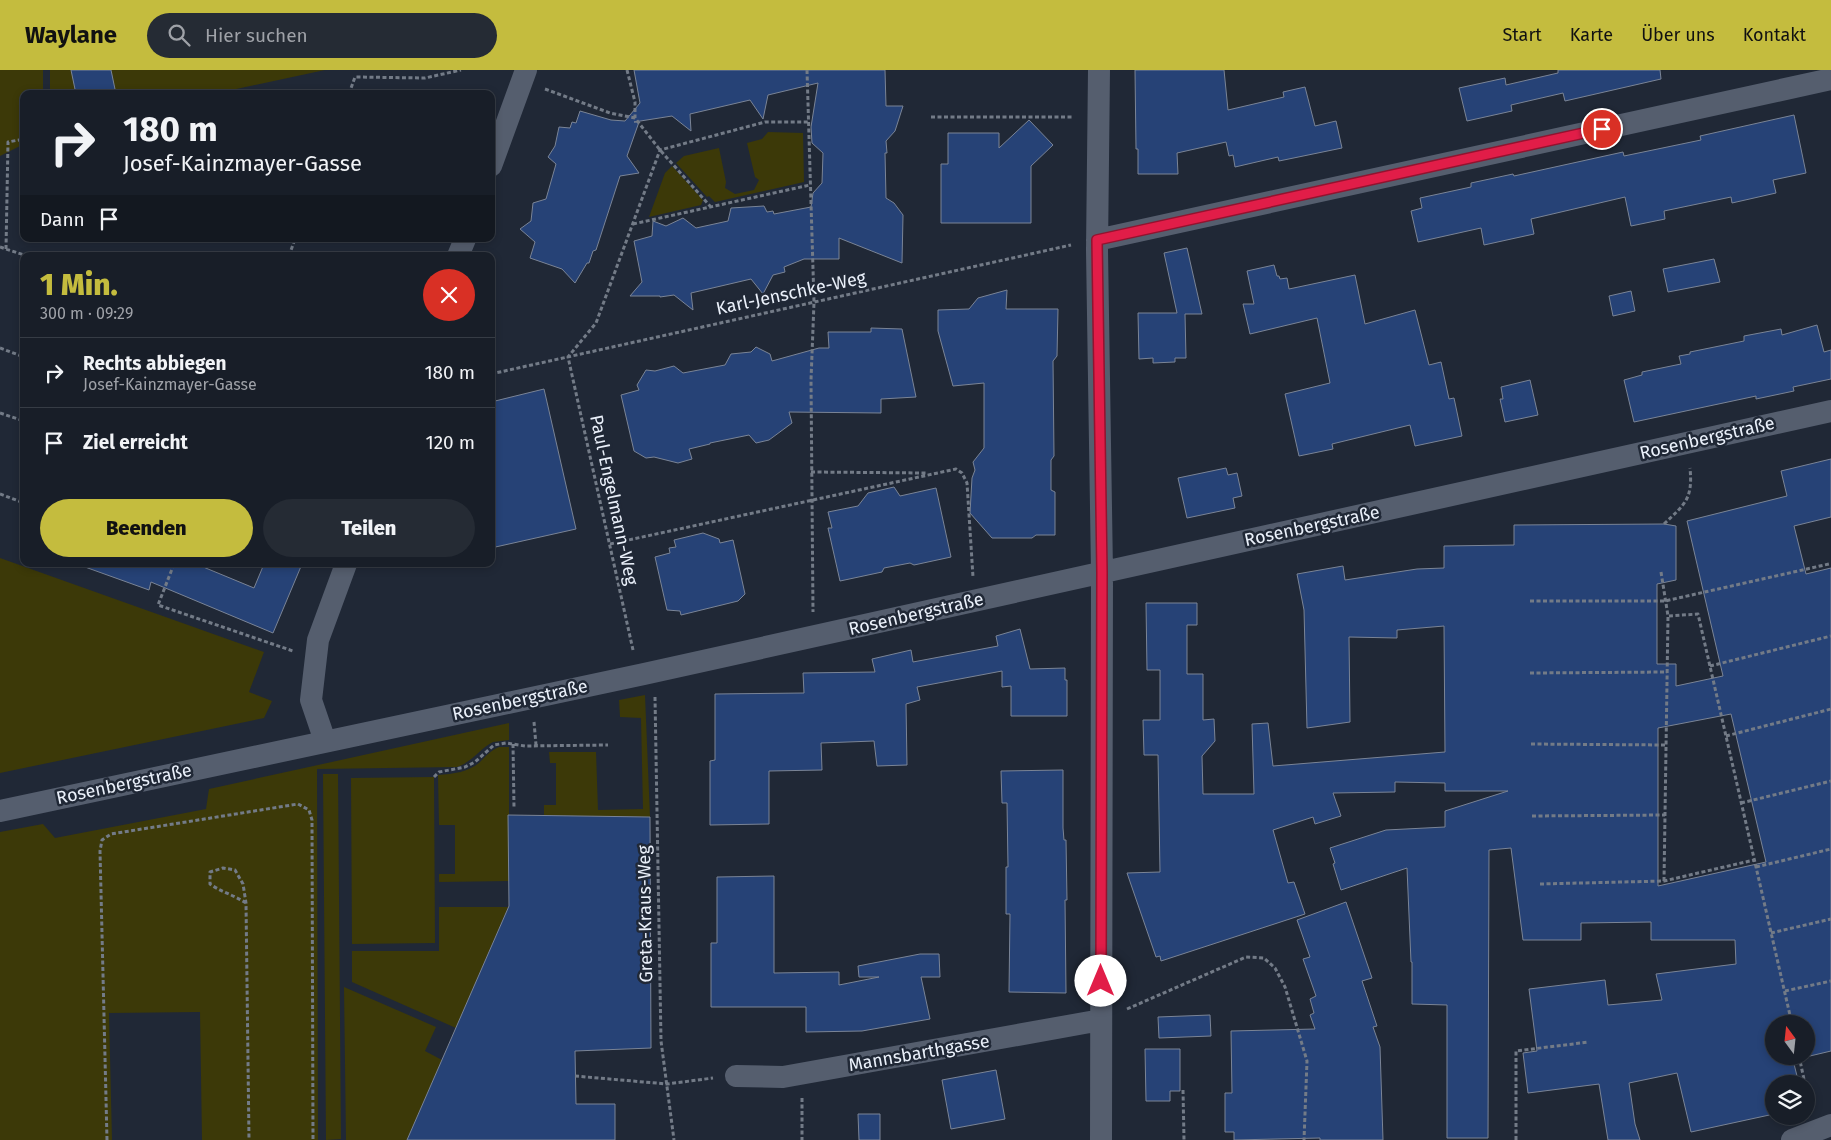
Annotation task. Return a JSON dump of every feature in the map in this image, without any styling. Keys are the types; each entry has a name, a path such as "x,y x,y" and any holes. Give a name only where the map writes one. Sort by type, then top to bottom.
{"street":[{"path":"1099,70 1097,240 1102,572 1102,1140"},
{"path":"495,155 524,75"},
{"path":"1097,240 1831,79"},
{"name":"Rosenbergstraße","path":"0,811 636,676 1831,411"},
{"path":"324,741 311,700 318,640 345,567"},
{"name":"Mannsbarthgasse","path":"736,1076 783,1077 1101,1020"},
{"path":"1792,1140 1831,1125"}],"path":[{"path":"350,90 355,77 425,78 461,70"},
{"path":"627,70 634,102 635,118 660,150 710,207"},
{"path":"807,70 814,302 811,380 813,637"},
{"path":"524,75 610,113 635,118"},
{"path":"931,117 1099,117"},
{"path":"660,150 765,122 808,122"},
{"path":"6,249 8,142 20,140"},
{"path":"568,357 596,322 660,150"},
{"path":"632,224 810,185"},
{"name":"Karl-Jenschke-Weg","path":"495,373 1097,240"},
{"path":"0,246 20,254"},
{"path":"0,348 20,356"},
{"name":"Paul-Engelmann-Weg","path":"568,357 633,650"},
{"path":"0,413 20,420"},
{"path":"1664,524 1686,503 1691,482 1690,467"},
{"path":"610,544 956,468 962,473 967,483 974,601"},
{"path":"811,472 934,473"},
{"path":"0,494 20,501"},
{"path":"1530,601 1666,601 1829,564"},
{"path":"173,567 158,605 316,659"},
{"path":"1661,572 1668,616 1664,881"},
{"path":"1668,616 1698,614 1790,1015"},
{"path":"1710,666 1831,636"},
{"path":"1530,673 1667,672"},
{"name":"Greta-Kraus-Weg","path":"654,693 656,698 661,1041 674,1140"},
{"path":"1726,736 1831,709"},
{"path":"533,718 536,745"},
{"path":"513,744 514,808"},
{"path":"1531,744 1666,745"},
{"path":"434,777 439,772 465,767 494,745 608,745"},
{"path":"1741,803 1831,781"},
{"path":"107,1140 100,851 102,840 111,834 298,804 309,810 312,820 313,1140"},
{"path":"1532,816 1665,815"},
{"path":"1756,867 1831,849"},
{"path":"1540,884 1664,881 1754,860"},
{"path":"246,903 237,897 221,892 210,884 210,872 223,868 235,870 243,884 246,903 249,1140"},
{"path":"1771,933 1831,919"},
{"path":"1101,1020 1246,957 1264,958 1275,968 1285,987 1307,1061 1304,1140"},
{"path":"1784,991 1831,981"},
{"path":"1516,1140 1516,1051 1589,1042"},
{"path":"802,1074 802,1140"},
{"path":"575,1076 667,1084 696,1080"},
{"path":"1183,1090 1184,1140"}],"shaded area":[{"path":"0,70 43,70 43,90 20,90 20,146 0,156"},
{"path":"50,70 325,70 232,90 50,90"},
{"path":"768,132 803,133 804,182 715,202 709,196 707,197 676,163 684,156 719,148 726,182 725,188 735,194 754,190 759,180 755,177 747,143 762,139"},
{"path":"672,166 703,200 701,205 649,217 665,173"},
{"path":"0,558 20,565 20,567 25,567 264,652 249,692 272,701 264,718 0,773"},
{"path":"645,695 650,817 580,816 554,828 554,815 544,815 544,805 556,805 556,763 550,763 549,752 596,752 598,810 643,809 641,718 620,717 619,700"},
{"path":"509,723 509,740 493,742 457,767 317,769 318,1140 202,1140 200,1012 109,1013 112,1140 0,1140 0,832 43,824 55,838 206,809 209,789"},
{"path":"499,747 509,747 509,881 439,882 439,874 455,874 455,825 439,825 438,775 455,773 471,768"},
{"path":"323,774 338,774 341,1139 326,1140"},
{"path":"434,777 435,943 352,944 351,778"},
{"path":"439,907 508,907 456,1028 352,982 352,951 439,951"},
{"path":"344,987 436,1027 425,1051 442,1060 407,1140 346,1140"}],"building":[{"path":"71,70 111,70 115,90 75,90"},
{"path":"634,70 885,70 886,106 903,106 895,131 886,141 887,153 885,153 886,198 894,203 903,215 902,263 839,238 839,259 804,259 784,267 785,272 773,275 763,294 751,279 691,293 693,310 674,295 660,297 630,296 642,282 634,241 652,236 653,221 666,226 683,218 696,228 728,221 731,208 764,206 767,212 773,211 774,214 811,207 813,193 822,183 823,153 812,143 811,127 818,83 768,95 763,119 750,100 690,114 691,131 672,116 634,122 639,122 627,156 639,173 620,176 596,250 593,251 589,263 587,263 575,283 562,269 530,258 535,242 520,229 531,221 533,203 546,199 556,164 548,157 555,146 559,127 570,128 572,122 576,123 580,111 611,120 625,121 640,103"},
{"path":"1135,70 1224,70 1228,110 1284,97 1283,92 1305,87 1315,126 1336,121 1342,148 1279,161 1278,157 1235,167 1233,155 1229,156 1226,142 1177,153 1178,174 1138,174"},
{"path":"1558,70 1660,70 1661,79 1565,101 1563,93 1511,105 1512,111 1467,121 1459,88 1505,78 1506,85 1558,73"},
{"path":"1794,115 1806,173 1773,180 1776,193 1732,203 1731,197 1664,211 1665,219 1631,226 1625,197 1531,219 1534,234 1484,245 1481,228 1418,242 1411,211 1422,208 1420,198 1471,187 1471,183 1513,174 1514,176 1623,152 1624,156 1701,140 1700,136"},
{"path":"1029,120 1053,145 1031,166 1031,223 941,223 941,164 948,164 948,133 999,133 999,148"},
{"path":"1187,248 1202,314 1185,314 1186,358 1175,358 1175,362 1153,363 1153,358 1139,359 1138,313 1177,313 1164,253"},
{"path":"1714,259 1720,282 1668,292 1663,269"},
{"path":"1274,265 1277,276 1280,279 1287,278 1289,289 1355,275 1365,324 1415,310 1429,365 1441,362 1449,399 1454,398 1462,436 1415,446 1410,425 1332,444 1333,449 1299,456 1285,394 1330,383 1317,318 1250,334 1243,304 1254,304 1247,271"},
{"path":"1007,290 1006,309 1058,309 1057,356 1053,361 1054,456 1051,460 1051,490 1055,492 1055,535 1036,535 1032,538 992,538 970,513 972,478 975,470 973,462 984,448 984,383 953,386 938,331 938,310 969,309 978,298"},
{"path":"1631,291 1635,311 1613,316 1609,296"},
{"path":"1817,325 1824,352 1831,350 1831,379 1793,387 1794,391 1756,399 1756,396 1634,422 1624,380 1642,375 1642,372 1681,364 1679,356 1690,354 1690,352 1744,341 1744,336 1781,329 1782,335"},
{"path":"871,328 902,329 916,397 881,399 881,413 789,412 792,423 769,440 756,443 749,435 710,443 689,449 692,459 678,463 654,457 646,458 634,451 621,395 639,390 637,385 646,370 655,371 674,366 683,373 725,365 731,354 751,352 756,347 770,354 772,361 819,348 829,348 828,332 871,332"},
{"path":"1530,380 1538,415 1505,422 1500,399 1503,399 1501,387"},
{"path":"544,389 576,529 495,547 495,401"},
{"path":"1831,459 1831,517 1794,526 1806,574 1831,568 1831,1051 1815,1055 1815,1015 1765,1015 1765,1065 1794,1065 1797,1075 1765,1075 1765,1116 1691,1132 1677,1073 1629,1083 1635,1124 1640,1140 1608,1140 1599,1084 1528,1093 1523,1053 1537,1051 1529,989 1605,980 1608,1005 1662,1000 1656,974 1736,964 1735,940 1651,940 1651,922 1581,923 1581,940 1523,940 1511,848 1489,850 1488,1138 1447,1138 1447,1005 1412,1004 1412,962 1407,868 1341,890 1330,848 1386,830 1445,827 1445,811 1508,791 1445,791 1445,783 1395,782 1395,792 1333,793 1341,816 1315,824 1313,817 1273,830 1288,883 1294,882 1305,914 1161,961 1160,956 1156,957 1127,873 1160,872 1158,755 1144,755 1143,720 1160,720 1160,670 1147,670 1146,603 1197,603 1197,625 1187,625 1187,674 1203,674 1203,720 1214,719 1215,741 1202,756 1203,794 1254,794 1252,724 1268,723 1273,766 1445,752 1444,626 1397,630 1397,638 1349,637 1350,722 1307,728 1304,610 1297,574 1343,566 1345,580 1417,569 1444,568 1444,546 1514,545 1514,525 1664,524 1676,526 1676,580 1657,584 1657,664 1676,664 1676,686 1723,676 1687,521 1787,496 1781,471","holes":["1731,714 1766,862 1658,886 1658,728"]},
{"path":"1226,468 1228,475 1237,473 1242,496 1233,498 1235,508 1187,518 1178,478"},
{"path":"894,487 900,496 936,488 951,557 914,565 910,563 884,568 882,572 840,581 828,528 832,528 828,512 858,506 868,493"},
{"path":"703,533 719,539 720,543 733,540 745,594 738,601 681,615 680,611 667,610 655,557 670,553 669,548 676,547 674,540"},
{"path":"85,567 203,567 254,588 263,567 301,567 273,633 151,582 149,590"},
{"path":"1020,629 1030,669 1065,668 1067,716 1011,716 1011,686 1002,687 1002,671 917,687 920,700 906,704 907,765 877,766 874,741 821,743 822,770 769,771 769,824 710,825 710,761 715,760 715,694 804,693 803,673 875,672 872,659 911,650 913,662 998,646 996,636"},
{"path":"1063,770 1063,828 1064,840 1066,840 1067,900 1065,900 1066,993 1009,992 1010,914 1006,914 1006,867 1008,867 1007,803 1002,803 1001,771"},
{"path":"508,815 650,817 651,1048 575,1051 576,1104 615,1104 615,1140 407,1140 509,906"},
{"path":"774,876 774,973 839,972 839,985 879,977 859,977 858,966 920,954 939,954 940,977 921,977 930,1019 862,1031 806,1032 806,1007 711,1007 711,943 717,943 717,877"},
{"path":"1346,902 1372,978 1362,981 1377,1026 1373,1027 1380,1047 1383,1140 1320,1140 1320,1138 1234,1140 1234,1132 1225,1132 1225,1093 1232,1093 1231,1031 1315,1029 1310,1015 1314,1013 1310,999 1316,996 1303,959 1310,957 1297,920"},
{"path":"1210,1015 1211,1036 1159,1038 1158,1017"},
{"path":"1145,1049 1180,1049 1180,1091 1170,1091 1170,1101 1146,1101"},
{"path":"996,1070 1005,1119 951,1129 942,1080"},
{"path":"858,1114 880,1114 880,1140 859,1140"}],"route":[{"path":"1101,981 1102,572 1097,240 1602,129"}]}
